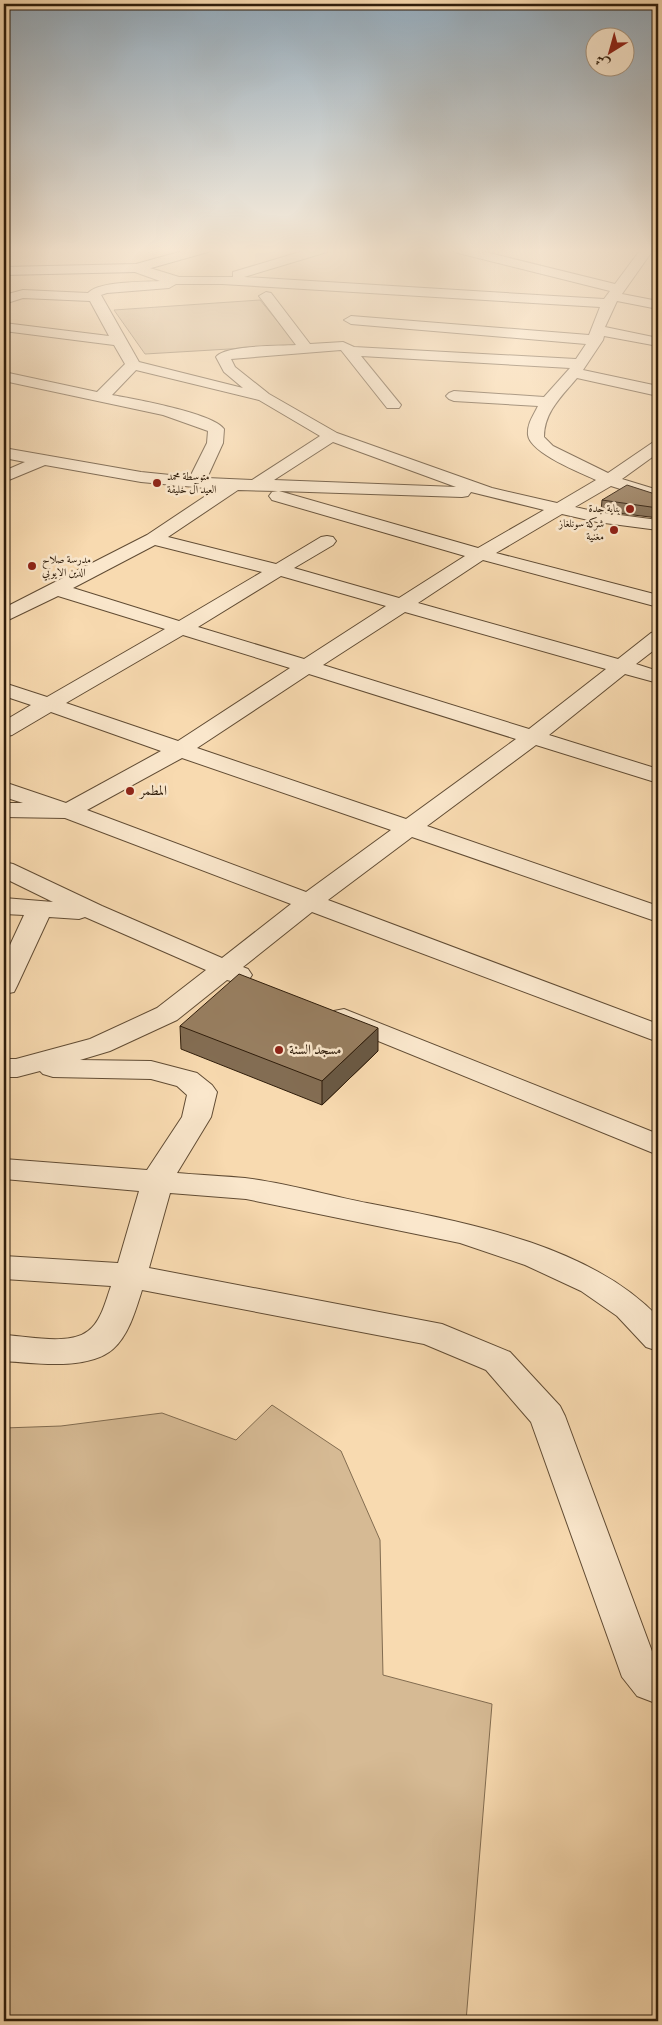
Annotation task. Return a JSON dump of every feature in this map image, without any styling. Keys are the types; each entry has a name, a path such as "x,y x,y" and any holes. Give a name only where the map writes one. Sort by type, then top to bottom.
{"street":[{"path":"120,344 133,365 264,397"},
{"path":"302,344 306,348"},
{"path":"589,344 577,368 548,402 536,425 536,438 547,450 609,480 658,496"},
{"path":"393,405 350,351 343,346 230,354 223,357 229,369 264,397 331,436 487,492 609,519 658,525"},
{"path":"350,351 577,368 658,390"},
{"path":"101,396 133,365"},
{"path":"4,377 101,396 167,412 202,422 216,429 215,443 196,483"},
{"path":"454,396 548,402"},
{"path":"254,486 331,436"},
{"path":"4,810 68,811 181,749 480,554 609,480 658,446"},
{"path":"4,453 141,477 196,483 487,492"},
{"path":"4,477 40,460"},
{"path":"4,616 153,539 232,485"},
{"path":"254,486 271,494 480,554 658,601"},
{"path":"153,539 279,570 658,677"},
{"path":"4,730 183,628 327,541"},
{"path":"56,589 658,776"},
{"path":"10,1068 100,1045 167,1014 309,902 410,830 533,737 623,667 658,637"},
{"path":"4,689 658,914"},
{"path":"4,789 68,811 658,1034"},
{"path":"4,869 93,912 261,984"},
{"path":"4,906 93,912"},
{"path":"4,986 40,909"},
{"path":"317,1006 658,1145"},
{"path":"4,1348 67,1351 89,1347 102,1340 110,1329 131,1276 158,1181 195,1119 202,1101 202,1092 186,1079 151,1070 10,1068"},
{"path":"4,1169 246,1189 464,1233 536,1257 593,1283 629,1307 658,1338"},
{"path":"4,1268 131,1276 430,1333 498,1361 547,1416 636,1664 651,1683 658,1686"}],"shaded area":[{"path":"138,344 297,345 145,354"},
{"path":"272,1405 341,1451 380,1540 383,1675 492,1704 466,2021 4,2021 4,1428 61,1426 162,1413 236,1440"}],"building":[{"path":"627,485 658,495 658,508 602,500"},
{"name":"مسجد السنة","path":"239,974 378,1028 322,1081 180,1026"}],"place":[{"name":"متوسطة محمد العيد آل خليفة","path":"157,483"},
{"name":"بناية جدة","path":"630,509"},
{"name":"شركة سونلغاز مغنية","path":"614,530"},
{"name":"مدرسة صلاح الدين الايوبي","path":"32,566"},
{"name":"المطمر","path":"130,791"},
{"name":"مسجد السنة","path":"279,1050"}]}
